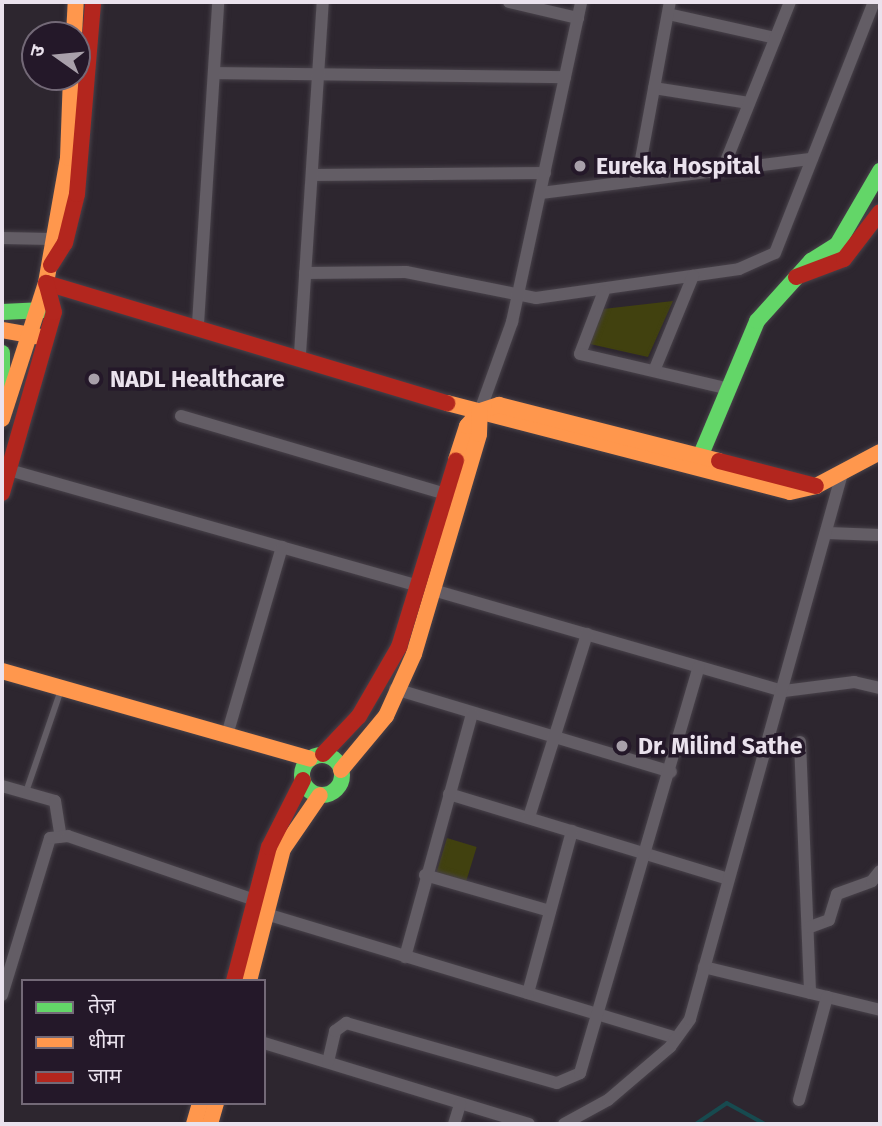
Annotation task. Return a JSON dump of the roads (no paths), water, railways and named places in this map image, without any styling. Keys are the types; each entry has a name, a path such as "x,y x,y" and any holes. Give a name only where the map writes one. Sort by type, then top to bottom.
{"main road":[{"path":"75,21 76,2"},
{"path":"50,266 65,243 77,194 93,2"},
{"path":"2,419 34,309 46,283 50,266 52,239 68,158 70,91"},
{"path":"698,463 757,321 794,278 837,246 880,171"},
{"path":"794,278 844,259 880,212"},
{"path":"46,283 300,354 480,411 698,463 790,492 816,486 880,452"},
{"path":"2,493 54,312 46,283"},
{"path":"2,312 34,309 54,312"},
{"path":"2,330 48,336"},
{"path":"2,353 2,406"},
{"path":"235,979 275,831 317,757 376,692 399,648 425,588 446,494 467,426 480,411"},
{"path":"250,979 283,849 320,795 339,785 341,769 364,749 395,690 425,588 480,435 480,411"},
{"path":"2,671 227,736 317,757 341,769"},
{"path":"303,780 320,795"},
{"path":"194,1124 199,1105"},
{"path":"210,1124 215,1105"}],"street":[{"path":"198,324 218,2"},
{"path":"300,354 323,2"},
{"path":"509,2 578,18"},
{"path":"480,411 517,297 581,2"},
{"path":"722,170 790,2"},
{"path":"306,272 406,272 517,297 604,291 739,269 775,253 874,2"},
{"path":"637,181 669,8 775,38"},
{"path":"215,72 565,77"},
{"path":"654,88 749,103"},
{"path":"541,193 812,159"},
{"path":"312,175 545,173"},
{"path":"2,238 52,239"},
{"path":"654,371 693,276"},
{"path":"604,291 580,354 729,389"},
{"path":"181,416 446,494"},
{"path":"9,470 784,691 853,682 880,688"},
{"path":"564,1124 608,1100 676,1038 690,1019 727,879 784,691 843,470"},
{"path":"827,533 880,535"},
{"path":"227,736 282,547"},
{"path":"529,817 552,737 587,634"},
{"path":"328,1062 335,1031 346,1023 557,1083 580,1073 647,854 699,667"},
{"path":"395,690 671,772"},
{"path":"405,957 425,875 472,714"},
{"path":"800,742 810,927 810,993"},
{"path":"2,786 55,801 61,837"},
{"path":"449,794 727,879"},
{"path":"528,993 572,831"},
{"path":"2,995 42,850 50,838 61,837 255,900"},
{"path":"810,927 829,920 837,894 872,881 880,871"},
{"path":"425,875 550,911"},
{"path":"266,914 676,1038"},
{"path":"704,967 880,1010"},
{"path":"799,1100 827,997"},
{"path":"266,1044 529,1124"},
{"path":"454,1124 460,1104"}],"lane":[{"path":"26,793 62,688"}],"waterway":[{"path":"696,1124 727,1103 765,1124"}],"place":[{"name":"Eureka Hospital","path":"580,166"},
{"name":"NADL Healthcare","path":"94,379"},
{"name":"Dr. Milind Sathe","path":"622,746"}]}
